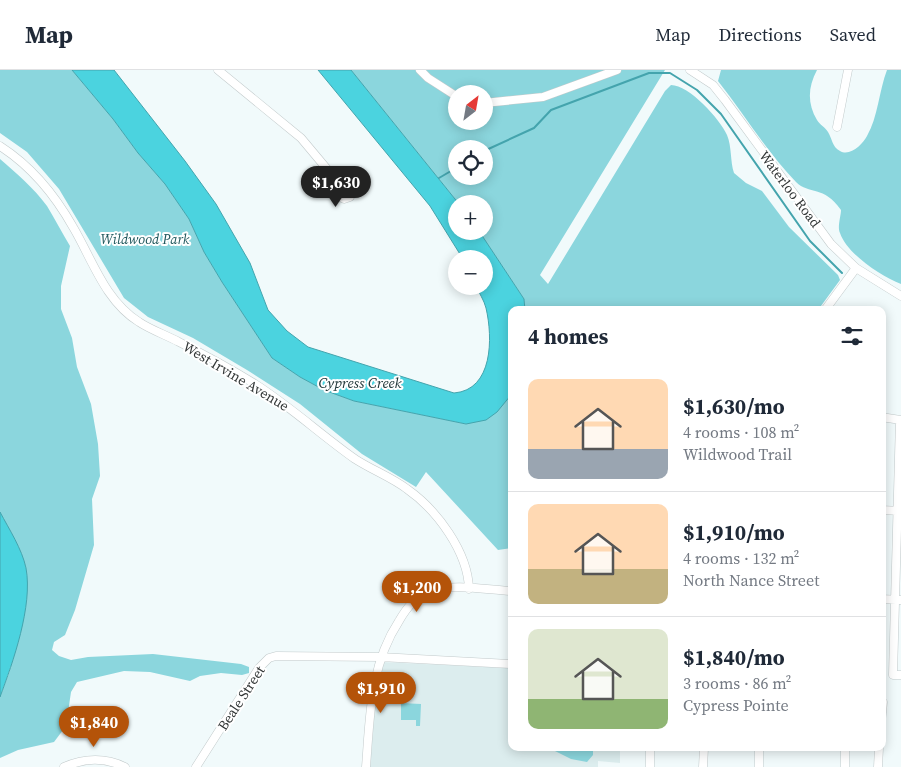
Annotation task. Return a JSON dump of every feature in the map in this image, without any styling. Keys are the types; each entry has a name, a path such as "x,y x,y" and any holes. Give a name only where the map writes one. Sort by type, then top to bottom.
{"street":[{"path":"218,70 301,138 332,175"},
{"path":"420,70 428,78 448,91"},
{"path":"493,102 543,97 617,70"},
{"name":"Waterloo Road","path":"690,70 713,85 826,237 856,268 901,296"},
{"path":"837,127 848,70"},
{"name":"West Irvine Avenue","path":"0,146 33,173 55,198 73,226 103,283 124,310 141,324 204,355 254,383 303,417 354,458 413,493 439,521 456,547 468,570 469,589"},
{"path":"828,306 856,268"},
{"path":"886,418 900,420 897,675"},
{"path":"886,510 899,511"},
{"path":"366,767 372,691 380,657 405,610 420,596 444,588 508,591"},
{"name":"Beale Street","path":"196,767 256,674 269,658 286,655 380,657 508,664"},
{"path":"650,751 650,767"},
{"path":"703,767 704,751"},
{"path":"759,751 759,767"},
{"path":"845,751 845,767"},
{"path":"878,767 879,751"},
{"path":"64,767 76,762 95,759 125,767"}],"shaded area":[{"path":"382,662 508,668 508,751 620,751 620,763 598,761 598,767 370,767 376,691"}],"green space":[{"name":"Wildwood Park","path":"0,70 72,70 165,184 189,219 204,252 222,282 272,358 300,377 324,390 354,401 466,424 508,398 508,548 498,550 426,472 416,487 362,454 300,404 193,338 148,317 124,298 59,189 27,152 0,133"},
{"path":"351,70 665,70 540,275 548,284 665,91 671,85 678,86 695,97 718,120 730,144 734,173 746,183 762,191 789,227 838,275 840,280 821,306 525,306 524,299 485,240 493,240 493,195 452,195"},
{"path":"721,70 817,70 810,89 810,101 814,114 828,132 835,147 840,151 848,152 856,149 862,143 871,129 887,70 901,70 901,284 875,270 850,249 839,231 841,210 829,197 801,186 785,170 765,146 718,81"},
{"path":"0,159 42,199 70,246 61,286 61,309 72,338 77,367 91,404 98,444 100,476 92,499 94,545 75,610 65,635 54,642 52,650 59,656 71,660 88,657 153,654 241,664 249,667 249,673 242,675 221,673 200,676 190,681 150,672 124,671 77,682 71,692 66,726 54,742 18,750 0,758 0,697 9,673 23,619 27,589 26,567 0,512"},
{"path":"401,703 421,704 420,726 416,726 416,720 401,720"},
{"path":"555,751 593,751 593,755 587,762 571,759"}],"water":[{"name":"Cypress Creek","path":"72,70 114,70 216,204 250,263 268,310 287,331 308,347 454,393 467,390 476,383 483,373 487,361 489,347 488,320 481,295 493,295 493,252 524,299 525,306 508,306 508,399 497,412 486,420 466,424 354,401 324,390 300,377 272,358 204,252 189,219 165,184 138,153 113,119"},
{"name":"Cypress Creek","path":"318,70 351,70 452,195 448,195 448,235 430,206"},
{"name":"Cypress Creek","path":"451,240 485,240 492,250 457,250"},
{"path":"0,512 22,554 26,568 27,599 11,667 0,697"}],"waterway":[{"path":"493,147 534,128 551,110 649,73 670,73 697,90 721,114 810,241 842,273"},
{"path":"439,178 448,173"}]}
